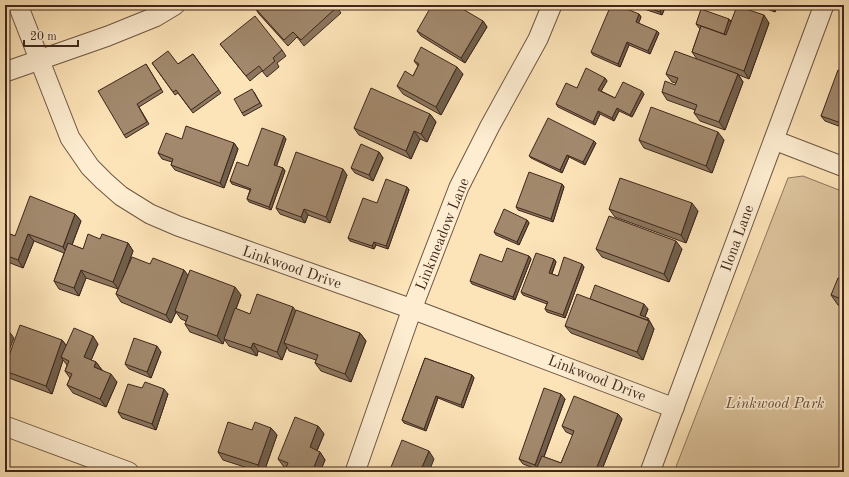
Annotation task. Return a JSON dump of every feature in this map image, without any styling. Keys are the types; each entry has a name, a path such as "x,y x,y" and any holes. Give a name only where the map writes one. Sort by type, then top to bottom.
{"street":[{"name":"Linkwood Drive","path":"18,5 70,138 90,167 104,181 121,196 150,214 178,226 412,309 674,408"},
{"path":"5,72 108,36 155,17 175,5"},
{"name":"Linkmeadow Lane","path":"355,472 412,309 459,187 490,126 538,39 552,5"},
{"name":"Ilona Lane","path":"650,472 824,5"},
{"path":"774,140 791,148 844,167"},
{"path":"5,426 98,466 129,472"}],"green space":[{"name":"Linkwood Park","path":"803,176 844,192 844,472 674,472 788,178"}],"building":[{"path":"259,5 335,5 337,7 301,40 293,32 284,40 255,8"},
{"path":"432,5 456,5 483,21 461,58 417,31"},
{"path":"611,5 617,5 639,14 636,22 657,31 648,51 627,42 618,64 591,52"},
{"path":"639,5 663,5 660,12"},
{"path":"737,6 764,15 744,71 692,52 701,26 726,35"},
{"path":"701,9 729,19 724,34 696,24"},
{"path":"255,16 282,50 273,58 275,61 263,71 259,66 246,76 220,44"},
{"path":"421,47 457,67 436,107 397,86 405,71 413,76 419,64 414,61"},
{"path":"168,51 178,64 193,54 219,90 191,110 176,90 173,92 152,63"},
{"path":"675,51 738,74 719,122 694,113 697,105 662,92 665,81 675,85 678,78 666,74"},
{"path":"146,64 161,89 137,104 147,122 124,135 98,91"},
{"path":"586,68 605,78 598,90 615,98 623,82 642,91 630,115 617,108 612,118 598,111 593,122 556,104 566,83 577,88"},
{"path":"838,70 844,72 844,124 821,116"},
{"path":"371,88 430,114 421,134 414,131 406,151 354,128"},
{"path":"252,89 260,103 242,113 234,99"},
{"path":"651,107 718,132 706,166 639,140"},
{"path":"548,118 594,141 583,162 567,155 560,170 529,156"},
{"path":"186,126 234,143 220,183 171,165 173,159 158,153 166,133 182,139"},
{"path":"262,128 284,136 274,165 283,168 269,207 247,199 251,189 230,181 237,162 248,166"},
{"path":"361,144 379,152 369,175 351,168"},
{"path":"296,152 343,169 326,217 304,209 301,217 276,208"},
{"path":"529,172 562,184 551,219 516,207"},
{"path":"620,178 692,203 681,235 609,209"},
{"path":"386,179 407,187 386,246 374,242 372,246 348,238 363,198 377,203"},
{"path":"30,196 75,214 63,247 28,234 18,260 5,255 5,232 15,236"},
{"path":"504,209 527,220 517,242 494,232"},
{"path":"609,216 676,241 664,274 596,249"},
{"path":"88,234 100,239 102,234 128,243 113,282 81,270 74,288 54,281 68,243 83,249"},
{"path":"507,248 529,256 513,297 470,281 480,254 502,262"},
{"path":"536,253 554,259 549,273 558,276 564,257 582,264 563,315 545,309 548,302 521,292"},
{"path":"132,257 150,264 153,258 184,270 166,315 116,294"},
{"path":"190,270 235,287 217,336 185,324 188,316 175,311"},
{"path":"844,274 844,300 831,295 838,278 842,279"},
{"path":"595,285 644,304 640,315 648,318 647,320 590,299"},
{"path":"257,294 293,307 277,352 253,343 251,348 224,339 235,308 250,314"},
{"path":"577,294 649,321 637,352 565,326"},
{"path":"296,310 360,333 345,374 315,363 318,355 284,343"},
{"path":"20,325 62,340 46,386 5,371 5,367"},
{"path":"74,328 93,336 84,357 96,362 94,367 111,374 100,399 67,385 72,374 65,371 69,361 61,357"},
{"path":"5,329 8,330 5,339"},
{"path":"134,338 157,346 147,372 125,364"},
{"path":"425,358 472,375 461,405 436,396 424,429 402,420"},
{"path":"145,382 164,389 152,424 118,412 128,384 142,388"},
{"path":"544,388 561,394 535,465 519,459"},
{"path":"574,396 618,414 595,472 535,472 542,456 561,463 574,431 562,426"},
{"path":"295,417 318,426 310,447 320,452 312,472 284,472 288,463 278,459"},
{"path":"228,422 252,430 255,422 271,428 258,465 218,452"},
{"path":"402,440 429,451 420,472 389,472"}]}
